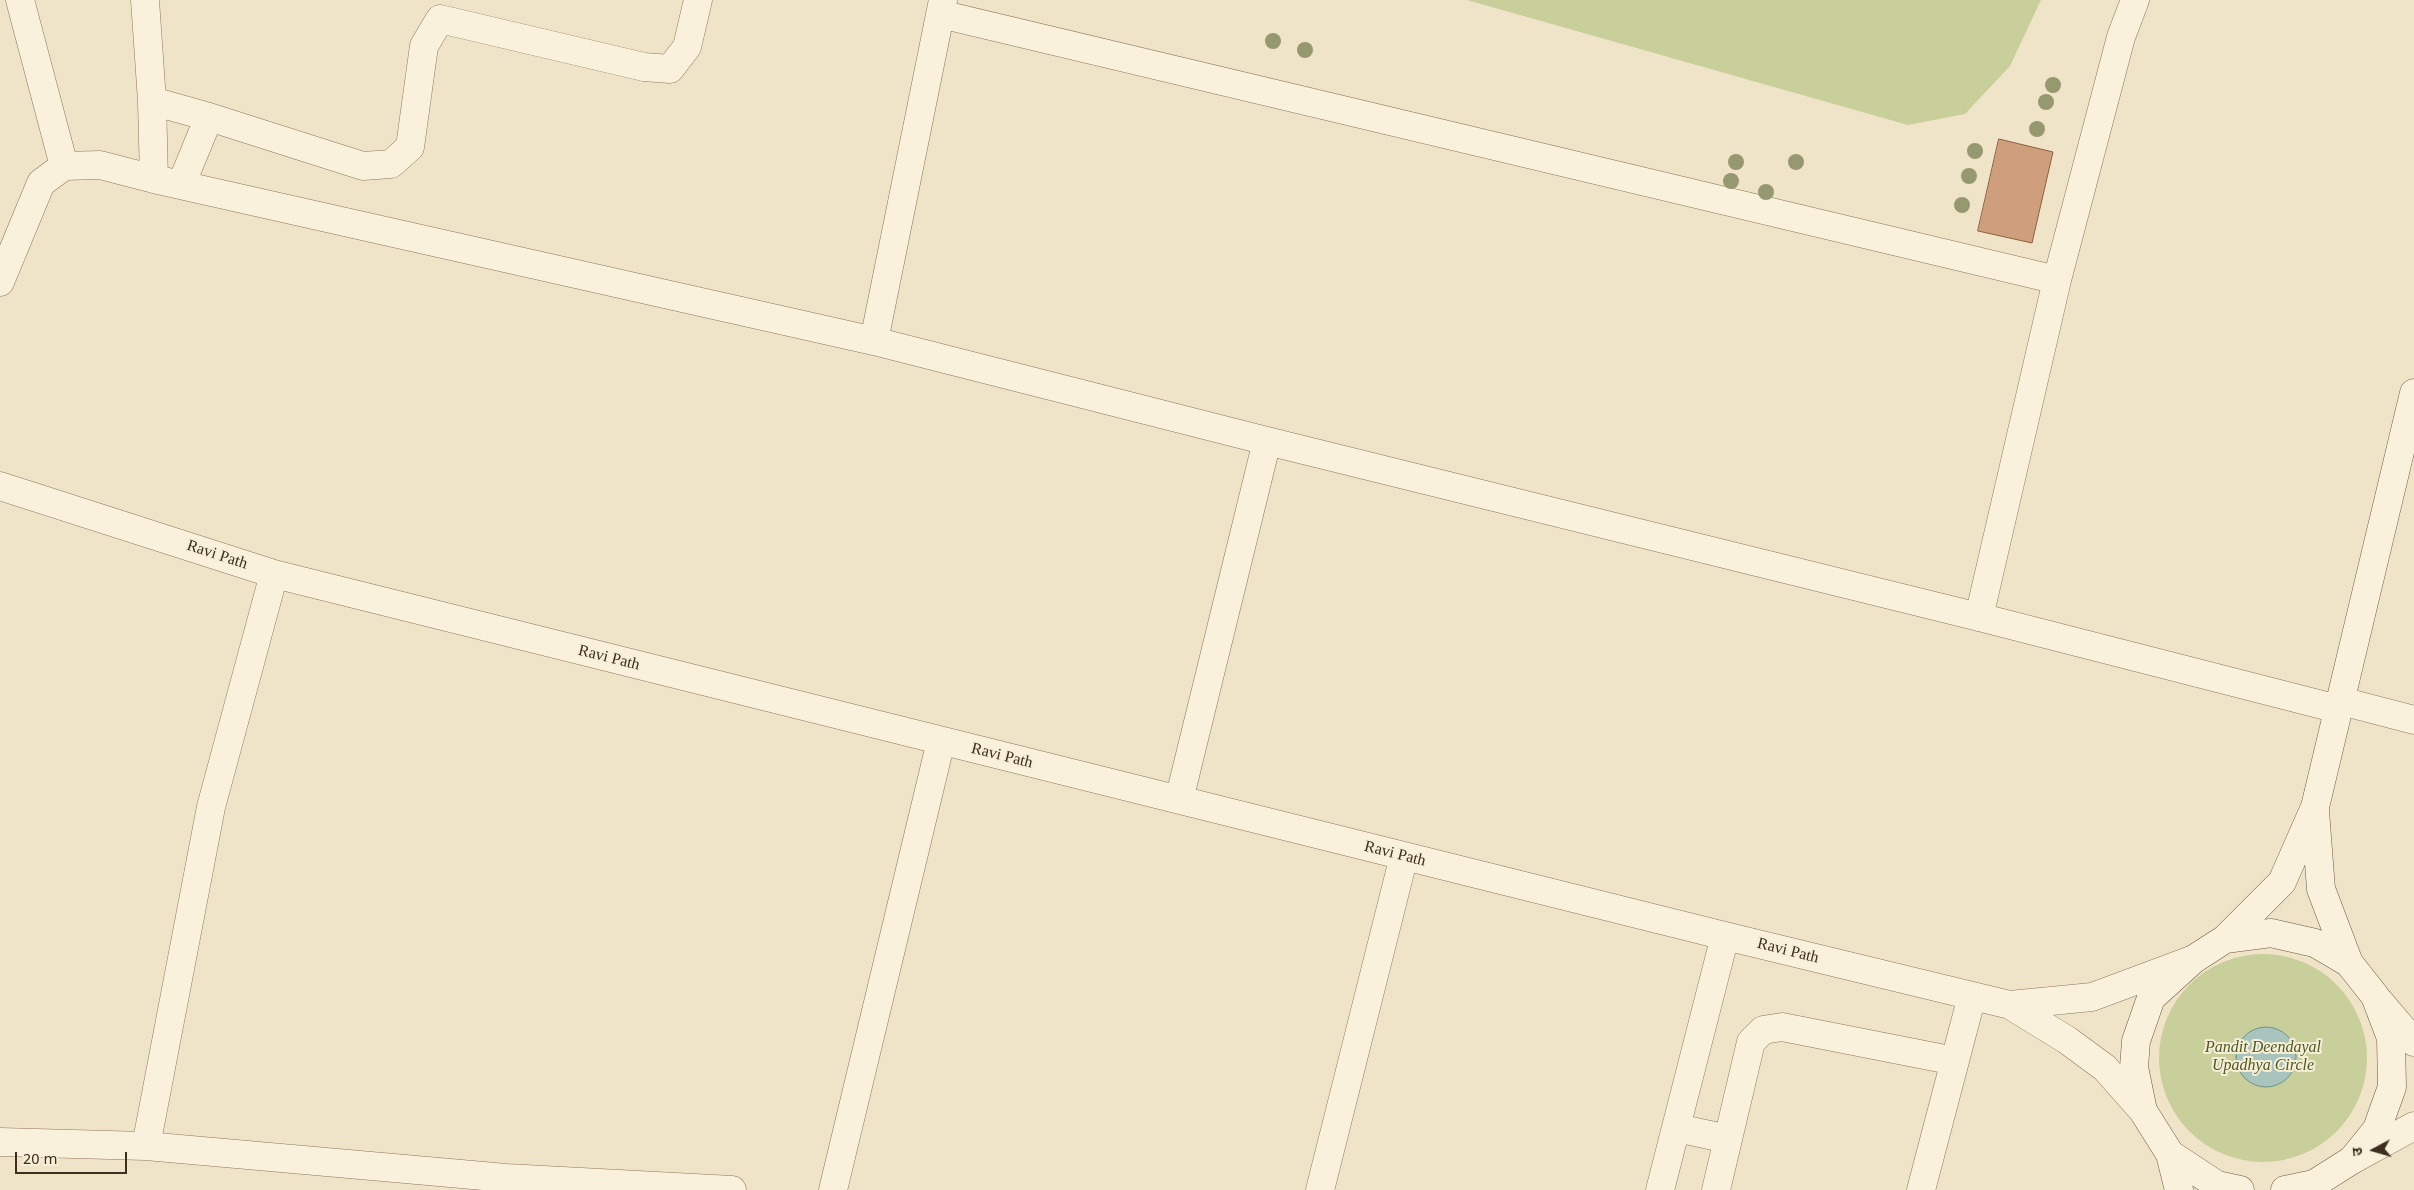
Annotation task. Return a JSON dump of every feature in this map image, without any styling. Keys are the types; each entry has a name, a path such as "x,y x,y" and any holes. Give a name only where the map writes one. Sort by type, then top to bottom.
{"street":[{"path":"20,0 64,166"},
{"path":"145,0 152,101 154,179"},
{"path":"152,101 363,166 391,164 410,147 424,46 440,19 644,67 670,68 687,47 698,0"},
{"path":"1979,617 2057,280 2121,37 2135,0"},
{"path":"874,342 942,7 2057,280"},
{"path":"181,185 208,117"},
{"path":"0,282 41,183 64,166 100,165 154,179 874,342 1979,617 2340,705 2414,720"},
{"path":"2143,1111 2134,1067 2136,1041 2151,998 2194,959 2225,939 2282,882 2315,807 2414,393"},
{"path":"1179,800 1267,441"},
{"name":"Ravi Path","path":"0,486 274,574 1725,936 2010,1005"},
{"path":"146,1146 211,807 274,574"},
{"path":"833,1190 941,740"},
{"path":"2315,807 2321,889 2349,962 2414,1042"},
{"path":"1320,1190 1404,856"},
{"path":"2225,939 2271,933 2315,944 2349,962"},
{"path":"1660,1190 1725,936"},
{"path":"2010,1005 2092,997 2194,959"},
{"path":"1921,1190 1972,996"},
{"path":"2352,1160 2377,1129 2392,1086 2391,1038 2375,996"},
{"path":"2010,1005 2068,1040 2105,1068 2143,1111 2170,1154 2179,1190"},
{"path":"1716,1190 1751,1042 1763,1030 1782,1027 1955,1062"},
{"path":"2284,1190 2311,1187 2352,1160 2414,1126"},
{"path":"1677,1128 1728,1139"},
{"path":"0,1142 146,1146 506,1184 732,1190"},
{"path":"2170,1154 2217,1185 2240,1190"}],"green space":[{"path":"1467,0 2041,0 2010,66 1965,114 1908,125"},
{"name":"Pandit Deendayal Upadhya Circle","path":"2253,954 2273,954 2293,958 2312,966 2337,984 2350,1000 2359,1018 2367,1048 2363,1088 2359,1098 2350,1116 2337,1132 2321,1145 2293,1158 2273,1162 2253,1162 2233,1158 2214,1150 2197,1139 2182,1124 2171,1107 2163,1088 2159,1068 2159,1048 2163,1028 2171,1009 2182,992 2197,977 2214,966 2233,958"}],"water":[{"path":"2266,1027 2282,1032 2287,1036 2291,1041 2296,1057 2291,1073 2287,1078 2282,1082 2266,1087 2250,1082 2245,1078 2241,1073 2236,1057 2241,1041 2245,1036 2250,1032"}],"building":[{"path":"1999,139 2053,152 2032,243 1978,231"}]}
